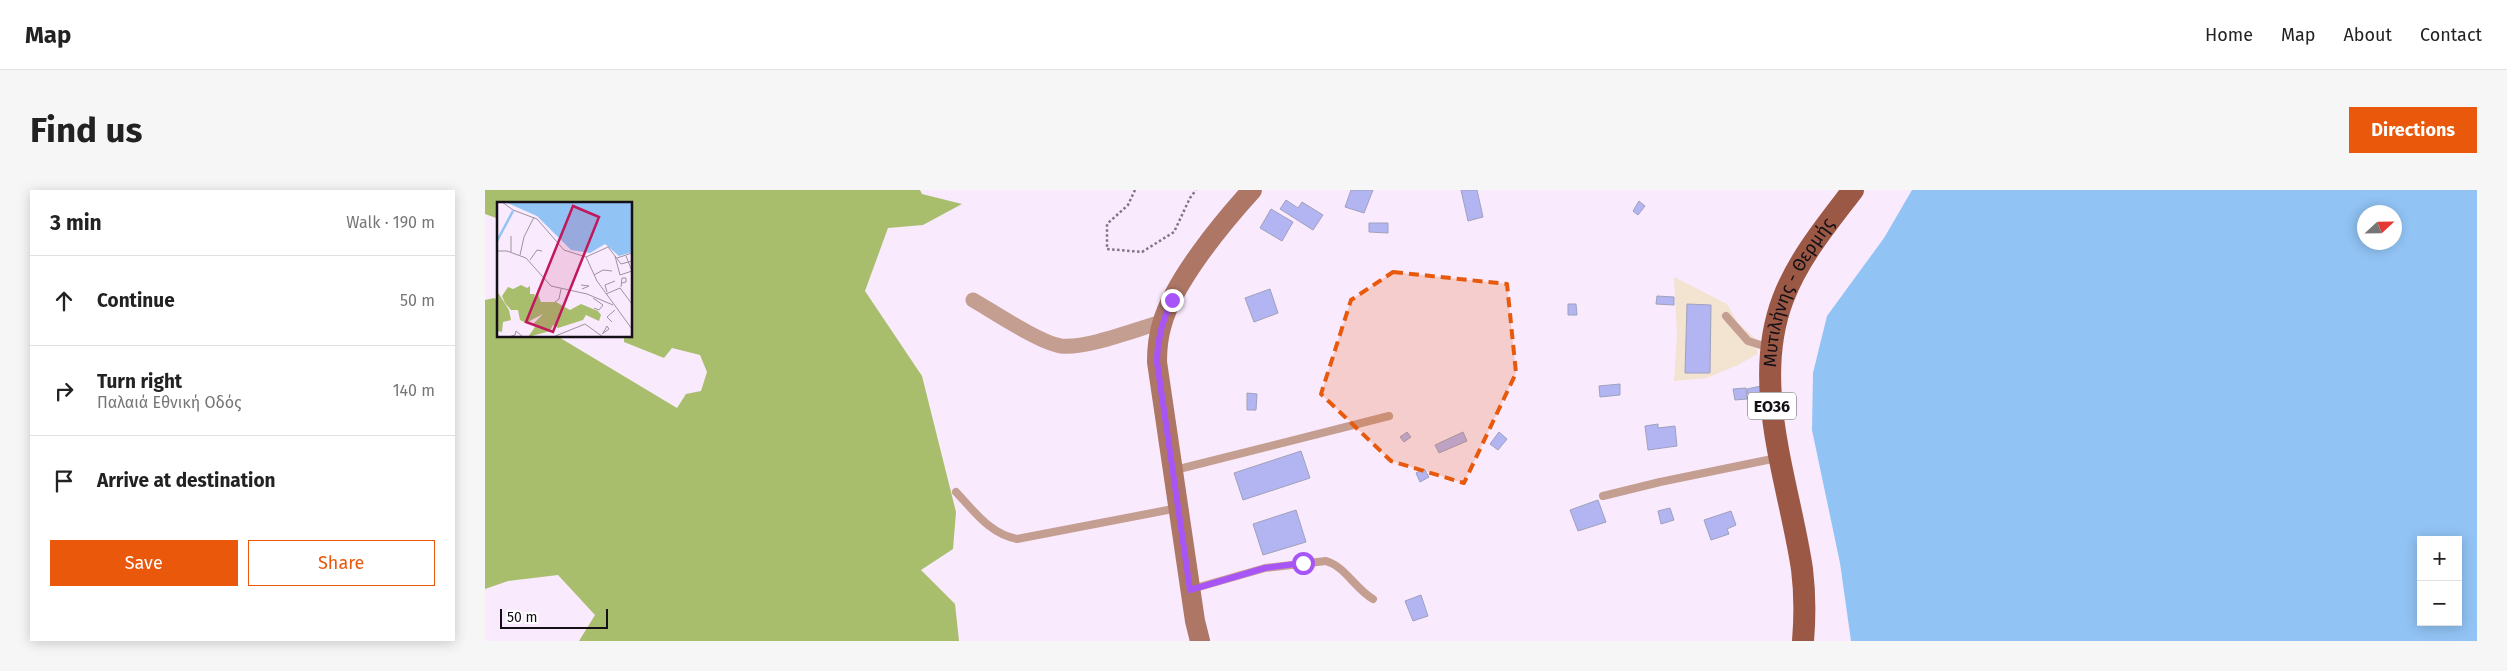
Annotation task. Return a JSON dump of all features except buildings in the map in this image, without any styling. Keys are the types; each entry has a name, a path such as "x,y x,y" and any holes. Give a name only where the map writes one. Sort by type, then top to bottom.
{"main road":[{"path":"1200,641 1190,590 1157,362 1157,342 1162,322 1191,268 1252,190"},
{"name":"Μυτιλήνης - Θερμής","path":"1803,641 1805,612 1802,569 1773,426 1771,349 1781,306 1795,274 1804,258 1853,190"}],"street":[{"path":"973,300 1044,341 1061,346 1095,341 1162,322"}],"lane":[{"path":"1726,316 1748,341 1771,349"},
{"path":"1173,470 1389,416"},
{"path":"1603,496 1660,482 1779,458"},
{"path":"957,492 991,528 1003,536 1017,539 1178,508"},
{"path":"1190,590 1265,568 1326,561 1335,564 1361,592 1373,599"}],"path":[{"path":"1135,190 1128,205 1107,224 1107,249 1142,252 1173,232 1189,198 1196,190"}],"highlighted area":[{"path":"1393,272 1507,284 1516,373 1464,483 1391,461 1321,394 1351,300"}],"shaded area":[{"path":"1674,277 1727,304 1738,323 1757,340 1757,354 1738,365 1707,378 1674,381 1677,336"}],"green space":[{"path":"485,190 920,190 922,194 962,204 923,225 888,228 865,291 922,376 956,512 953,549 921,570 955,604 959,641 579,641 595,615 558,575 508,581 485,589 485,300 494,298 497,300 497,338 560,338 677,408 686,394 701,391 707,372 700,355 672,348 664,358 624,342 624,338 633,338 633,202 497,202 497,218 485,214"}],"water":[{"path":"1912,190 2477,190 2477,641 1851,641 1840,563 1812,430 1813,373 1827,316 1884,238"}],"route":[{"path":"1172,300 1162,322 1157,342 1157,362 1190,590 1234,575 1265,568 1303,563"}]}
